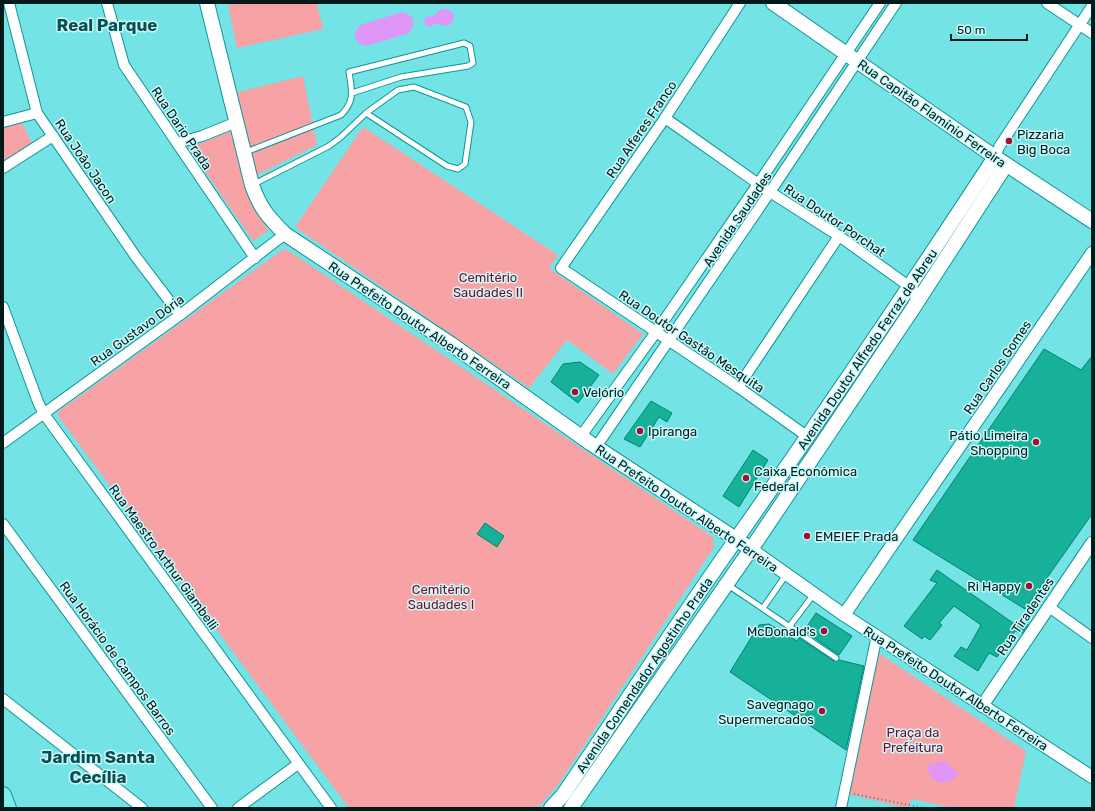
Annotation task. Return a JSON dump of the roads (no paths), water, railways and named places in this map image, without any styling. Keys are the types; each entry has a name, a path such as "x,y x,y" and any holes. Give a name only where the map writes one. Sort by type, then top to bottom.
{"main road":[{"name":"Rua Prefeito Doutor Alberto Ferreira","path":"207,3 252,185 258,201 268,218 285,234 451,344 596,447 751,549"},
{"name":"Rua Capitão Flamínio Ferreira","path":"773,3 1001,161 1092,221"},
{"name":"Avenida Doutor Alfredo Ferraz de Abreu","path":"736,540 910,287 1001,161"},
{"name":"Avenida Doutor Alfredo Ferraz de Abreu","path":"751,549 912,310 1001,161"},
{"name":"Avenida Comendador Agostinho Prada","path":"551,808 563,796 736,540"},
{"name":"Avenida Comendador Agostinho Prada","path":"571,808 751,549"},
{"path":"3,795 8,808"}],"street":[{"name":"Rua João Jacon","path":"9,3 37,113 136,257 180,315"},
{"name":"Rua Dario Prada","path":"107,3 124,65 255,258"},
{"name":"Rua Alferes Franco","path":"561,268 665,118 740,3"},
{"name":"Avenida Saudades","path":"596,447 770,192 852,57 880,3"},
{"name":"Avenida Saudades","path":"581,436 656,332 758,184 852,57 896,3"},
{"path":"1047,3 1092,33"},
{"path":"1001,161 999,147 1092,6"},
{"path":"3,122 37,113"},
{"name":"Rua Doutor Porchat","path":"665,118 758,184 839,236 910,287"},
{"path":"177,143 202,136 237,122"},
{"path":"3,168 53,136"},
{"name":"Rua Gustavo Dória","path":"3,443 180,315 285,234"},
{"path":"738,387 839,236"},
{"name":"Rua Carlos Gomes","path":"844,615 1092,254"},
{"name":"Rua Doutor Gastão Mesquita","path":"561,268 738,387 808,437"},
{"path":"910,287 915,290 916,296 912,310"},
{"name":"Rua Maestro Arthur Giambelli","path":"3,307 38,402 44,414 331,808"},
{"name":"Rua Horácio de Campos Barros","path":"3,524 212,808"},
{"name":"Rua Tiradentes","path":"982,706 1092,543"},
{"name":"Rua Prefeito Doutor Alberto Ferreira","path":"751,549 844,615 1092,777"},
{"path":"1049,607 1092,638"},
{"path":"841,808 877,636"},
{"path":"3,699 142,808"},
{"path":"238,808 298,764"}],"lane":[{"path":"244,153 340,115 349,107 352,93 349,72 464,43 470,46 473,63 468,66 401,78 352,93"},
{"path":"252,185 329,146 341,137 366,113 398,90 414,87 466,107 471,122 466,164 458,169 447,166 366,113"},
{"path":"763,608 786,574"},
{"path":"727,584 836,658"},
{"path":"789,627 814,594"}],"place":[{"name":"Pizzaria Big Boca","path":"1009,141"},
{"name":"Velório","path":"575,392"},
{"name":"Ipiranga","path":"640,431"},
{"name":"Pátio Limeira Shopping","path":"1036,442"},
{"name":"Caixa Econômica Federal","path":"746,478"},
{"name":"EMEIEF Prada","path":"807,536"},
{"name":"Ri Happy","path":"1029,586"},
{"name":"McDonald's","path":"824,631"},
{"name":"Savegnago Supermercados","path":"822,711"}],"district":[{"name":"Real Parque","path":"107,25"},
{"name":"Jardim Santa Cecília","path":"98,767"}],"park label":[{"name":"Cemitério Saudades II","path":"488,284"},
{"name":"Cemitério Saudades I","path":"441,596"},
{"name":"Praça da Prefeitura","path":"913,740"}]}
